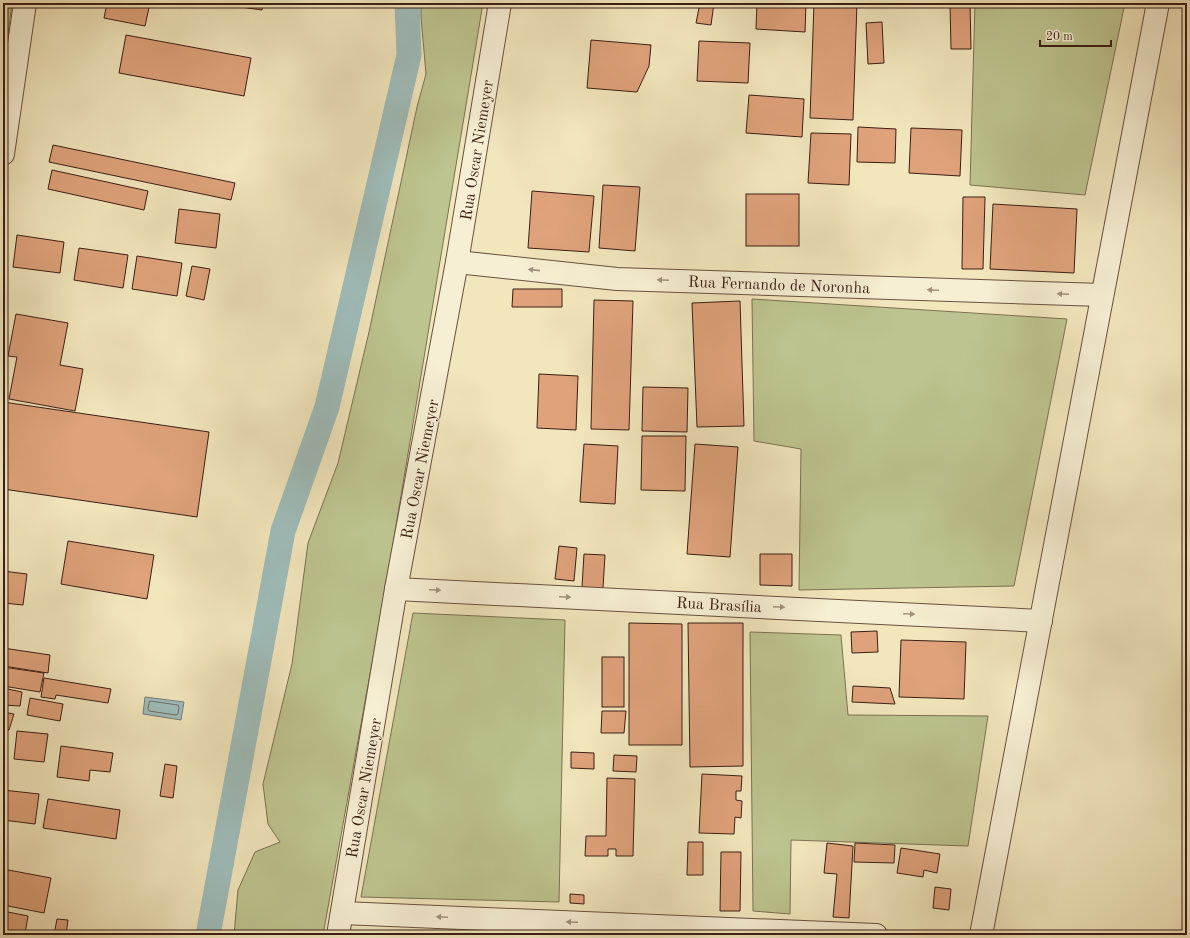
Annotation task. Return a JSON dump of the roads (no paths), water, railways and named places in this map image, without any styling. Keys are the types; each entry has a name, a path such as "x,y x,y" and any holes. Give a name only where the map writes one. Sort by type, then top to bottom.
{"street":[{"path":"3,154 9,67 25,3"},
{"name":"Rua Oscar Niemeyer","path":"338,935 396,589 457,262 500,3"},
{"path":"981,935 1158,3"},
{"name":"Rua Fernando de Noronha","path":"457,262 617,279 1102,295"},
{"name":"Rua Brasília","path":"396,589 1041,621"},
{"path":"342,913 876,935"}],"water":[{"path":"145,697 184,702 181,720 143,714"}],"waterway":[{"path":"208,935 283,531 327,407 409,55 407,3"}]}
